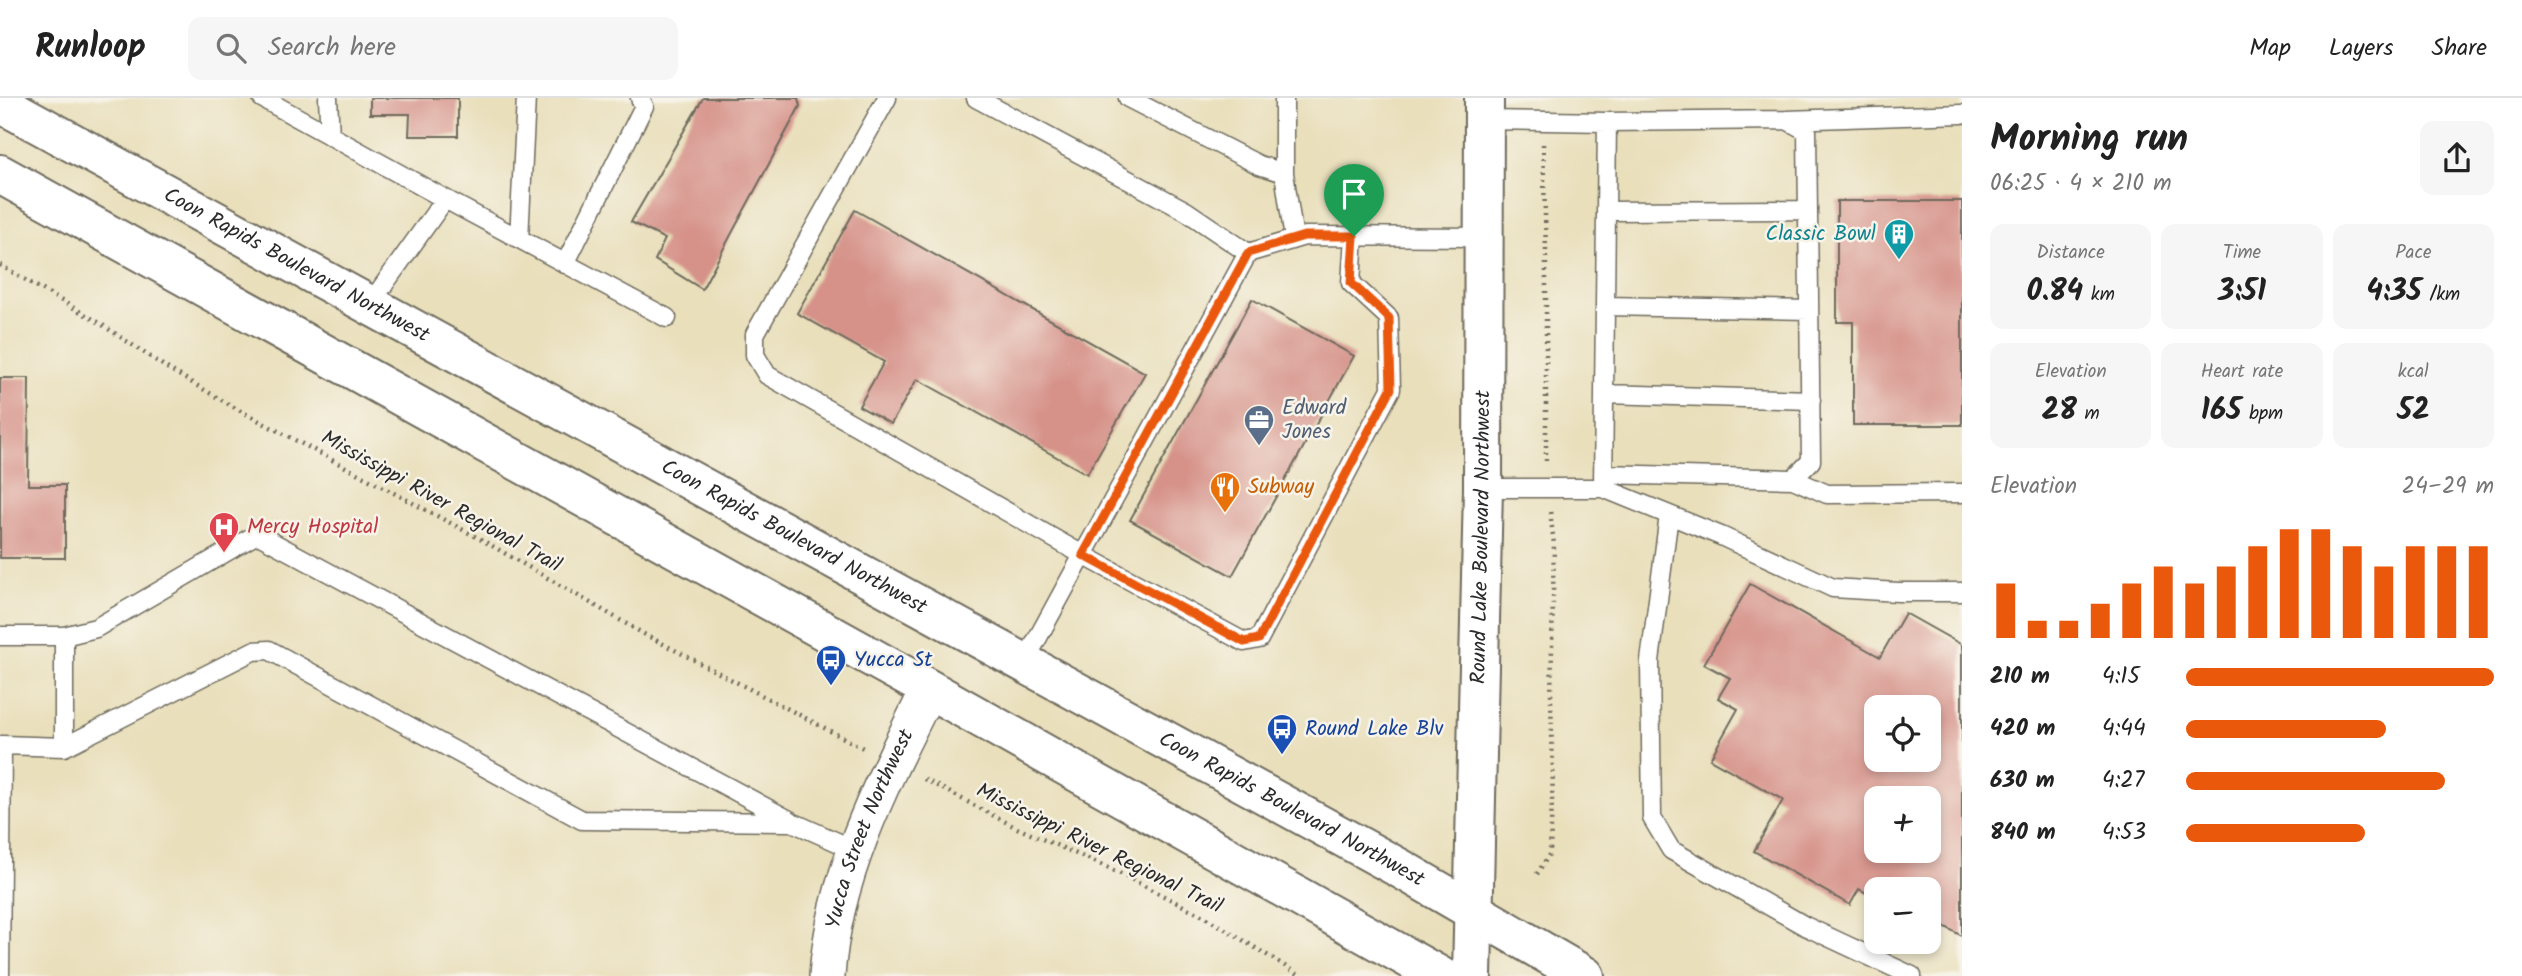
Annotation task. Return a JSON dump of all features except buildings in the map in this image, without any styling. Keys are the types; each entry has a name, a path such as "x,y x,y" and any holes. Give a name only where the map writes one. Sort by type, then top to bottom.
{"main road":[{"name":"Coon Rapids Boulevard Northwest","path":"0,103 1473,910 1585,976"},
{"name":"Round Lake Boulevard Northwest","path":"1472,976 1483,488 1484,109"},
{"path":"0,174 929,688 1440,976"}],"street":[{"name":"Yucca Street Northwest","path":"827,976 837,914 855,850 892,763 929,688"}],"lane":[{"path":"262,98 667,318"},
{"path":"328,98 330,136"},
{"path":"519,239 526,98"},
{"path":"565,264 644,106 640,98"},
{"path":"887,98 755,334 755,355 767,375 1083,555 1244,642 1259,639 1391,389 1389,318 1351,283 1354,236"},
{"path":"976,98 1186,211 1248,253"},
{"path":"1128,98 1259,165 1284,173"},
{"path":"1284,98 1284,173 1294,239"},
{"path":"1484,109 1607,122 1962,114"},
{"path":"1787,120 1807,131 1810,310 1811,461 1793,479"},
{"path":"1603,481 1607,122"},
{"path":"370,304 444,199"},
{"path":"1606,211 1808,210"},
{"path":"1024,663 1248,253 1304,236 1484,237"},
{"path":"1605,306 1810,310"},
{"path":"1604,394 1811,400"},
{"path":"1483,488 1603,481 1793,479 1827,494 1962,493"},
{"path":"1603,481 1669,515 1833,588 1962,592"},
{"path":"1669,515 1650,661 1652,818 1671,850 1805,926 1912,976"},
{"path":"0,636 64,636 96,628 257,534 792,822 855,850"},
{"path":"64,636 64,747"},
{"path":"0,976 1,746 64,747 253,652 269,650 582,820 792,822"}],"path":[{"name":"Mississippi River Regional Trail","path":"0,265 98,321 167,368 237,409 482,540 644,634 873,753"},
{"name":"Mississippi River Regional Trail","path":"917,775 1017,828 1111,869 1207,918 1301,976"}],"place":[{"name":"Classic Bowl","path":"1899,261"},
{"name":"Edward Jones","path":"1259,447"},
{"name":"Subway","path":"1225,514"},
{"name":"Mercy Hospital","path":"224,554"},
{"name":"Yucca St","path":"831,687"},
{"name":"Round Lake Blv","path":"1282,756"}],"route":[{"path":"1304,236 1354,236 1351,283 1389,318 1391,389 1259,639 1244,642 1083,555 1248,253 1304,236"}]}
